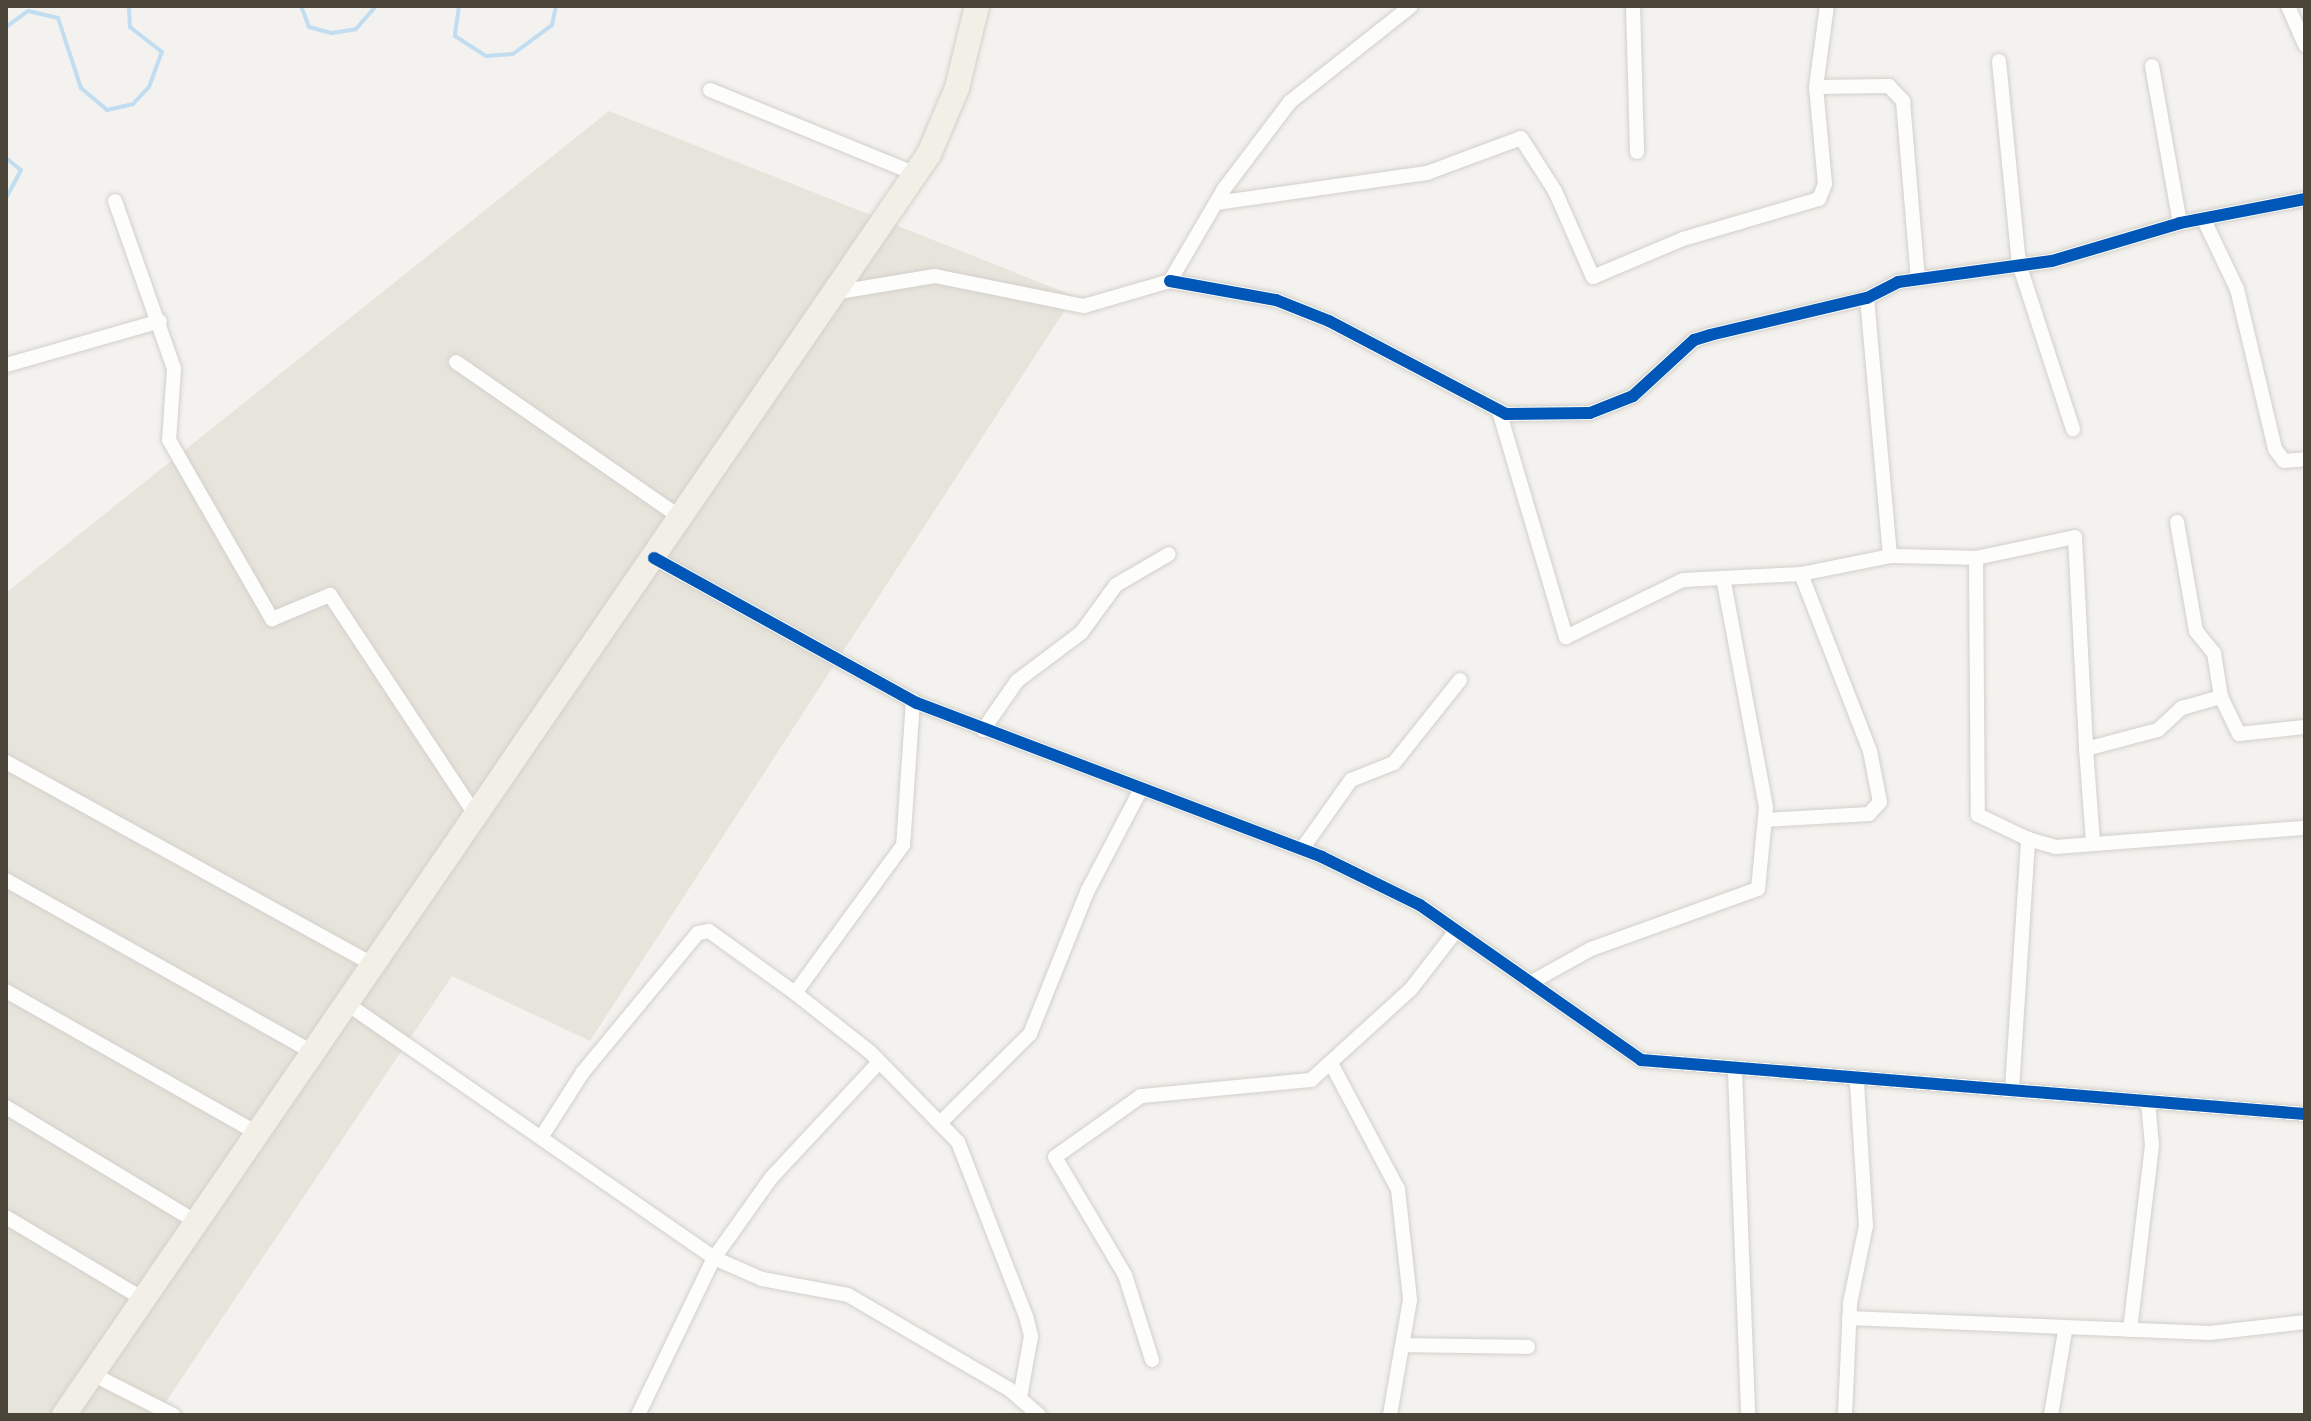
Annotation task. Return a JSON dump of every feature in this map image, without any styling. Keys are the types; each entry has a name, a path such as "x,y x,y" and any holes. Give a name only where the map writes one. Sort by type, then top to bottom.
{"main road":[{"path":"64,1415 916,174 957,88 977,6"}],"street":[{"path":"1170,281 1216,203 1290,102 1411,6"},
{"path":"1633,6 1637,152"},
{"path":"1216,203 1427,173 1521,138 1555,191 1593,277 1683,239 1819,199 1825,184 1816,87 1827,6"},
{"path":"2288,6 2305,45"},
{"path":"1999,61 2019,264 2073,429"},
{"path":"2152,66 2180,223"},
{"path":"1816,87 1889,86 1899,93 1918,278"},
{"path":"710,90 916,174"},
{"path":"115,201 160,321 175,379 165,420 169,440 272,619 330,595 476,816"},
{"path":"833,293 935,276 1084,306 1170,281 1276,300 1329,321 1499,411 1526,417 1615,405 1694,340 1867,298 1918,278 2019,264 2180,223 2205,222 2303,205"},
{"path":"2205,222 2237,289 2275,449 2284,461 2305,459"},
{"path":"1867,298 1890,556"},
{"path":"6,365 160,321"},
{"path":"456,362 681,518"},
{"path":"1499,411 1562,634 1579,635 1683,580 1724,582 1801,574 1890,556 1976,558 2075,537 2093,842"},
{"path":"2177,522 2196,631 2214,653 2221,697 2239,734 2305,727"},
{"path":"983,730 1017,681 1081,633 1116,585 1169,554"},
{"path":"654,558 913,700 1140,791 1302,849 1456,931 1641,1060 1857,1084 2012,1089 2305,1114"},
{"path":"1976,558 1978,815 2028,839 2056,847 2305,828"},
{"path":"1765,820 1869,814 1880,802 1870,751 1801,574"},
{"path":"1530,983 1591,949 1754,893 1765,820 1724,582"},
{"path":"1302,849 1351,780 1394,763 1460,680"},
{"path":"2086,749 2158,730 2182,708 2221,697"},
{"path":"795,993 903,845 913,700"},
{"path":"6,762 373,965"},
{"path":"943,1120 1030,1034 1088,890 1140,791"},
{"path":"2012,1089 2028,839"},
{"path":"6,880 312,1052"},
{"path":"542,1136 583,1072 698,933 709,931 795,993 943,1120 973,1171 1026,1316 1031,1336 1020,1398"},
{"path":"1152,1360 1125,1275 1055,1157 1141,1096 1298,1084 1333,1067 1411,989 1456,931"},
{"path":"6,991 257,1133"},
{"path":"346,1003 714,1258 762,1279 848,1295 1020,1398 1039,1415"},
{"path":"638,1415 714,1258 771,1178 879,1062"},
{"path":"1333,1067 1395,1178 1410,1283 1404,1345 1390,1415"},
{"path":"1735,1071 1748,1415"},
{"path":"1845,1415 1849,1318 1866,1226 1857,1084"},
{"path":"2130,1330 2152,1145 2148,1102"},
{"path":"6,1107 197,1222"},
{"path":"6,1217 143,1299"},
{"path":"1849,1318 2065,1331 2210,1333 2305,1322"},
{"path":"2051,1415 2065,1331"},
{"path":"1404,1345 1528,1347"},
{"path":"92,1374 173,1415"}],"shaded area":[{"path":"609,111 1074,296 590,1041 452,976 157,1415 6,1415 6,593"}],"waterway":[{"path":"6,27 28,11 58,18 81,88 107,110 133,104 149,87 162,52 130,27 129,6"},
{"path":"301,6 309,27 332,33 356,29 376,6"},
{"path":"459,6 455,36 486,56 513,54 552,25 556,6"},
{"path":"6,158 21,170 6,198"}],"cycle path":[{"path":"1170,281 1276,300 1329,321 1506,414 1590,413 1633,396 1694,340 1710,335 1867,298 1898,282 2052,261 2180,223 2305,199"},
{"path":"654,558 917,703 1322,857 1420,905 1641,1060 2305,1114"}]}
